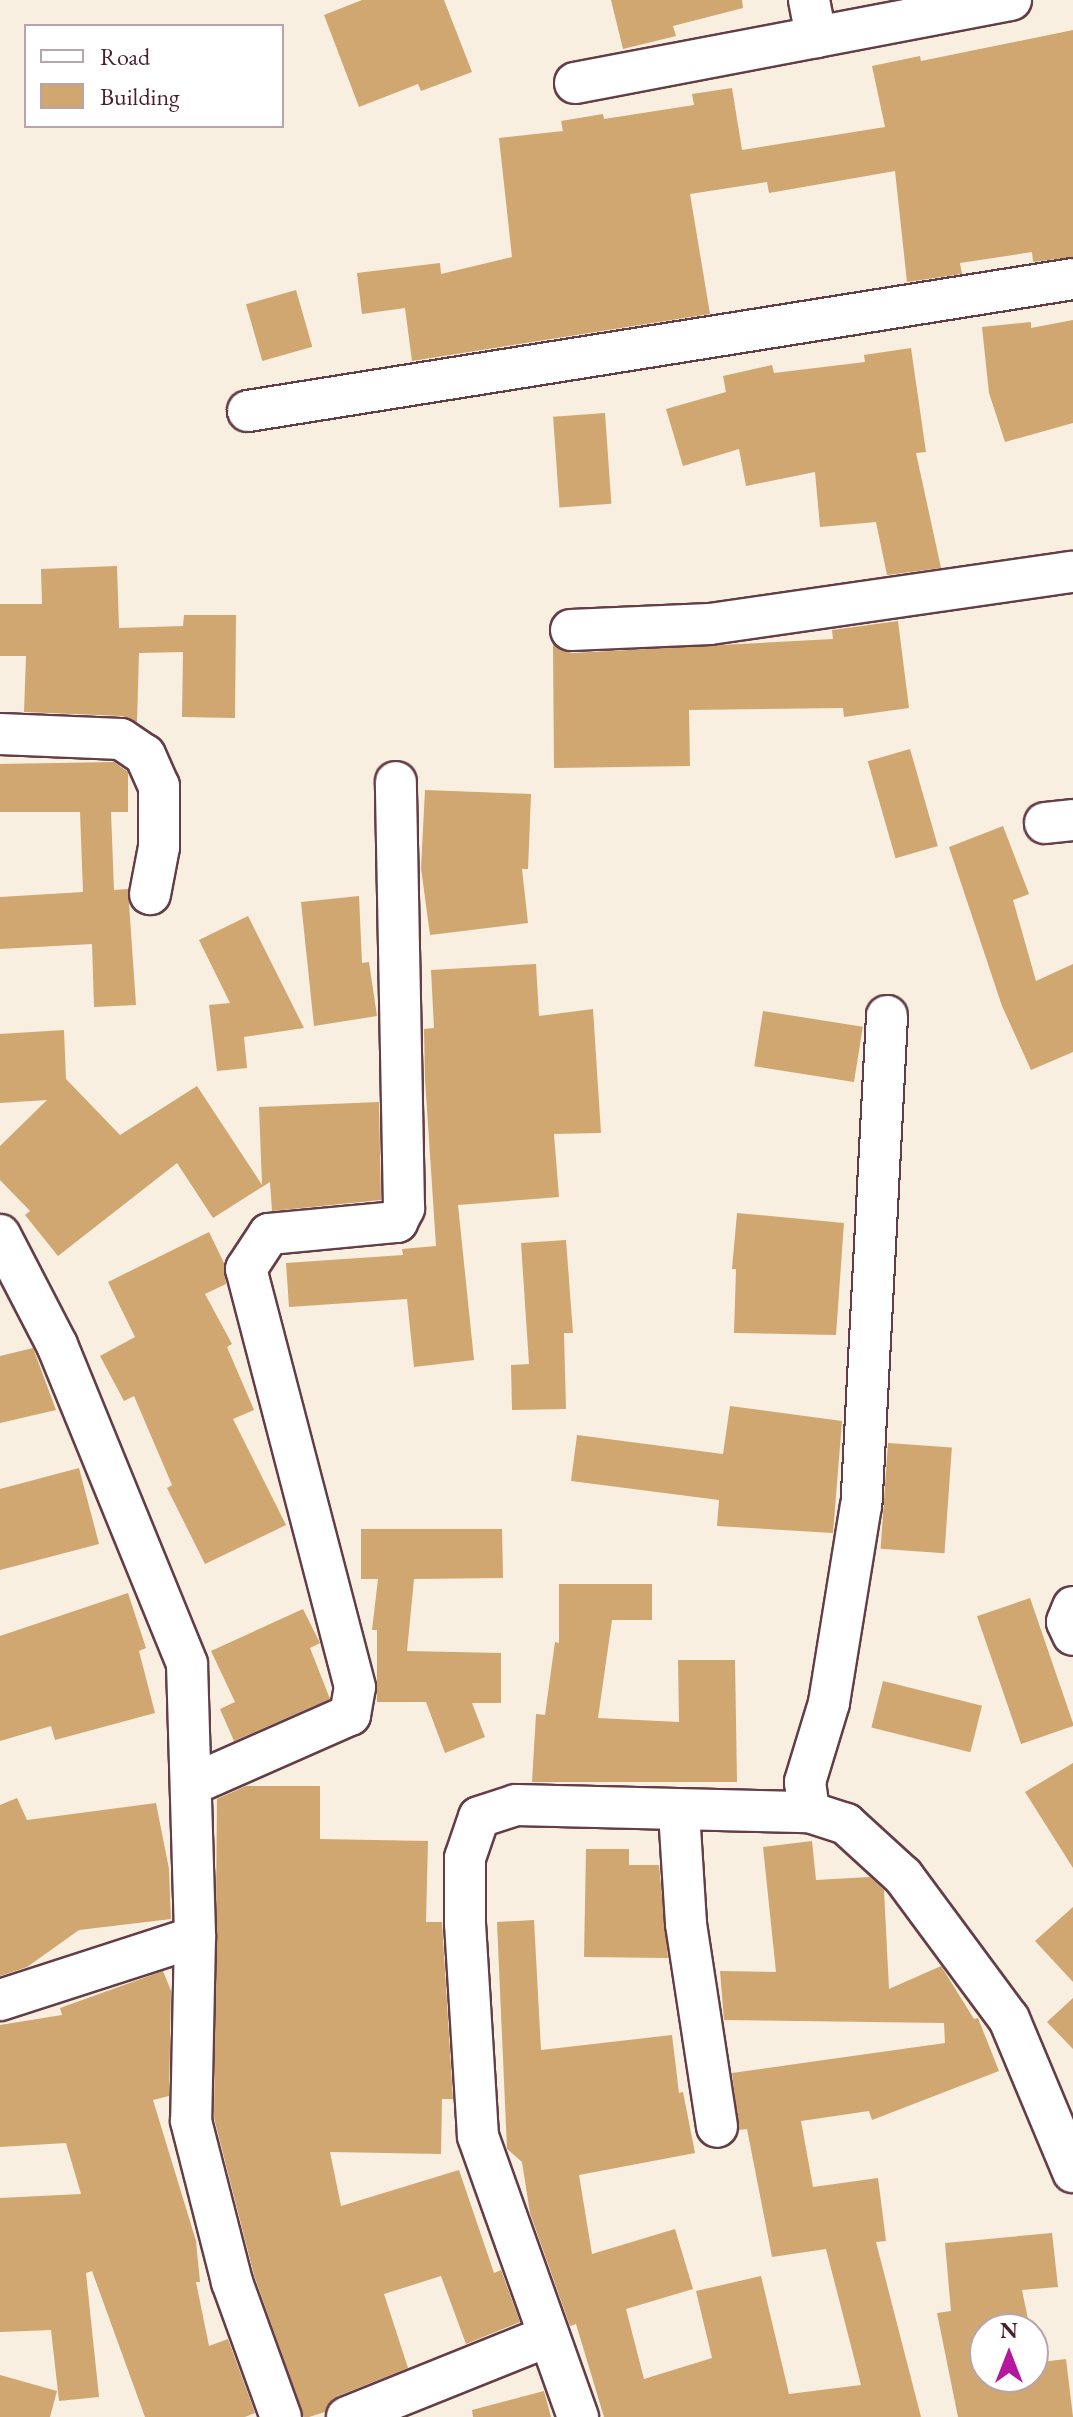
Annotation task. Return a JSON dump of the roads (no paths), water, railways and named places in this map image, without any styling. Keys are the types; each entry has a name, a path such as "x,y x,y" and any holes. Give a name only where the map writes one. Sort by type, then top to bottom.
{"street":[{"path":"575,83 813,18 1011,0"},
{"path":"248,411 1073,279"},
{"path":"571,630 710,624 1073,572"},
{"path":"0,734 121,739 145,755 159,786 159,847 150,894"},
{"path":"191,1785 350,1715 355,1687 246,1269 269,1234 397,1222 404,1208 396,782"},
{"path":"809,1812 805,1782 829,1703 861,1505 887,1016"},
{"path":"0,1235 57,1345 187,1664 195,1937 191,2121 232,2282 281,2417"},
{"path":"1073,1607 1067,1622 1073,1635"},
{"path":"578,2417 478,2136 465,1858 479,1817 516,1805 679,1812 809,1812 846,1824 903,1876 1009,2019 1073,2172"},
{"path":"679,1812 686,1924 717,2127"},
{"path":"0,2000 195,1937"},
{"path":"347,2417 548,2336"}]}
